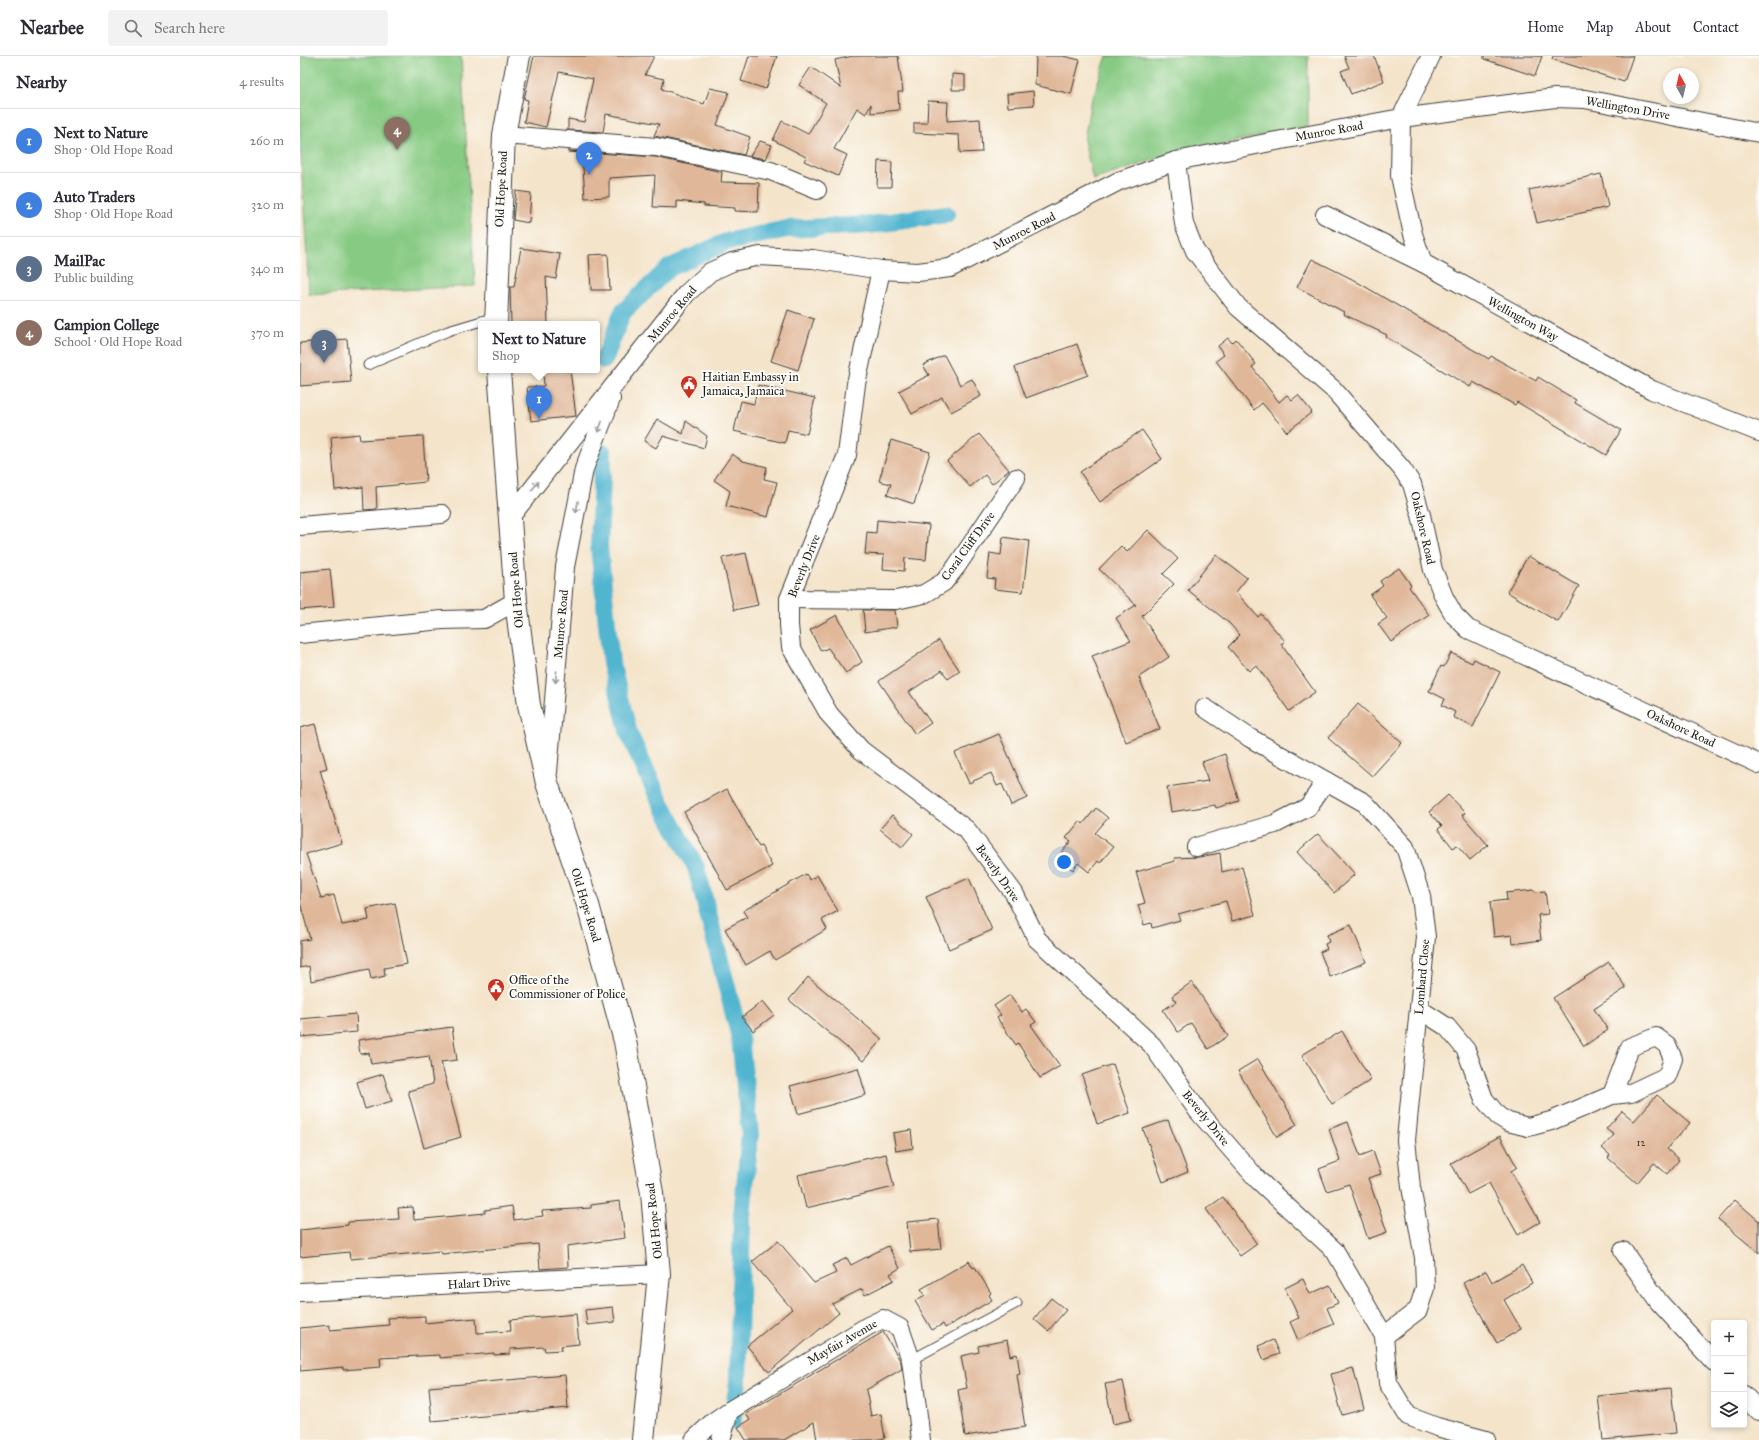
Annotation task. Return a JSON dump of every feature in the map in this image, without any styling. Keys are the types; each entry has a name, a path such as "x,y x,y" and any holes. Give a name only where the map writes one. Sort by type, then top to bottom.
{"main road":[{"name":"Old Hope Road","path":"496,321 504,135 519,56"},
{"name":"Old Hope Road","path":"499,373 511,516 516,601 529,705 547,783 588,905 625,1041 652,1193 659,1274 643,1440"}],"street":[{"path":"1423,263 1413,234 1400,176 1401,118 1431,56"},
{"name":"Wellington Drive","path":"1401,118 1555,98 1585,100 1759,133"},
{"name":"Munroe Road","path":"511,516 588,420 619,377 686,294 710,272 732,262 760,256 813,259 881,270 918,272 950,268 1119,181 1176,161 1401,118"},
{"path":"504,135 656,147 771,171 817,190"},
{"name":"Oakshore Road","path":"1176,161 1184,224 1195,251 1238,307 1334,390 1402,469 1412,484 1421,514 1433,570 1444,597 1454,615 1468,629 1759,764"},
{"name":"Wellington Way","path":"1325,215 1423,263 1652,390 1759,432"},
{"name":"Beverly Drive","path":"881,270 856,384 847,455 789,599 791,647 829,714 861,750 967,830 1014,893 1037,939 1152,1046 1198,1110 1258,1180 1335,1251 1384,1336 1388,1383 1408,1416 1436,1433 1486,1440"},
{"name":"Munroe Road","path":"547,783 565,567 584,469 619,377"},
{"name":"Coral Cliff Drive","path":"789,599 896,600 924,594 944,582 956,567 1016,478"},
{"path":"300,526 442,514"},
{"path":"300,634 442,620 484,619 516,601"},
{"name":"Lombard Close","path":"1205,708 1250,738 1365,803 1405,847 1421,896 1426,937 1406,1140 1411,1187 1424,1258 1425,1288 1418,1310 1384,1336"},
{"path":"1196,847 1275,824 1308,807 1326,781"},
{"path":"1419,1009 1447,1028 1466,1050 1484,1100 1498,1116 1508,1122 1528,1127 1551,1121 1612,1095"},
{"path":"1623,1251 1658,1302 1711,1359"},
{"name":"Halart Drive","path":"300,1292 659,1274"},
{"name":"Mayfair Avenue","path":"694,1440 713,1422 729,1411 883,1318 900,1328 911,1360 921,1440"},
{"path":"1747,1398 1759,1411"},
{"path":"721,1440 729,1411"}],"lane":[{"path":"368,365 448,331 478,325"},
{"path":"911,1360 1017,1303"}],"green space":[{"path":"300,56 461,56 475,286 309,295 300,140"},
{"path":"1107,56 1308,56 1308,126 1165,156 1093,180 1084,140 1090,105"}],"building":[{"path":"534,56 654,56 645,75 664,79 662,89 704,104 710,88 729,92 717,125 750,137 744,155 654,136 659,124 606,114 603,132 568,130 568,119 584,122 593,79 559,72 546,127 524,122 528,100 524,99"},
{"path":"749,56 777,56 766,89 741,81"},
{"path":"853,56 898,56 903,92 898,92 899,110 871,113 871,104 866,114 857,108 834,149 847,155 838,176 804,161 806,157 773,140 782,121 808,134 826,103 799,85 811,67 841,88 835,60"},
{"path":"1036,56 1063,56 1080,60 1071,94 1035,85"},
{"path":"1344,56 1374,56 1384,81 1351,94 1341,71 1349,68"},
{"path":"1484,56 1542,56 1535,76 1484,59"},
{"path":"1553,56 1633,56 1624,82 1552,59"},
{"path":"952,74 965,75 965,90 952,90"},
{"path":"1033,91 1034,105 1008,107 1007,94"},
{"path":"928,101 948,102 947,121 980,119 982,152 960,153 959,135 914,133 914,123 927,123"},
{"path":"760,141 772,145 766,159 750,156"},
{"path":"568,151 655,157 722,172 721,182 759,183 758,212 735,211 735,208 704,206 704,204 677,201 677,208 653,207 655,175 609,178 609,197 585,198 582,153"},
{"path":"878,161 892,162 891,187 877,187"},
{"path":"1601,174 1608,207 1537,223 1529,190"},
{"path":"516,191 531,193 529,223 513,220"},
{"path":"521,248 560,254 556,279 546,277 548,321 511,321 510,287 514,287"},
{"path":"608,254 610,290 591,290 589,255"},
{"path":"1312,259 1352,279 1489,359 1491,356 1536,381 1538,377 1576,400 1575,403 1621,430 1606,455 1517,402 1515,405 1473,382 1470,387 1386,337 1387,335 1343,314 1344,312 1297,287"},
{"path":"788,310 814,319 798,370 771,361"},
{"path":"1228,338 1232,343 1236,339 1256,364 1252,367 1279,402 1287,395 1292,400 1298,395 1312,412 1287,432 1262,403 1254,410 1216,361 1224,355 1218,346"},
{"path":"347,339 351,382 300,386 300,343"},
{"path":"1077,344 1088,375 1026,398 1015,367"},
{"path":"944,355 960,385 972,379 981,396 951,412 942,397 912,414 899,391 929,375 923,365"},
{"path":"543,373 570,373 576,416 531,421 527,387 544,386"},
{"path":"758,385 815,398 807,434 788,430 785,443 734,431 741,401 754,404"},
{"path":"657,419 683,434 686,421 707,436 704,448 663,436 656,448 644,441"},
{"path":"1142,430 1162,459 1100,502 1080,472"},
{"path":"359,434 360,440 423,436 426,482 376,487 377,509 364,510 363,487 335,490 331,437"},
{"path":"979,434 1009,470 992,484 985,475 970,487 947,461"},
{"path":"891,440 930,452 914,504 887,495 891,484 879,481"},
{"path":"732,454 743,461 767,467 764,479 777,482 768,517 726,506 730,491 714,480"},
{"path":"877,520 929,525 926,560 905,558 904,571 883,569 884,555 865,554 867,532 876,533"},
{"path":"1148,530 1178,559 1163,574 1174,584 1142,616 1169,657 1139,677 1160,729 1126,742 1092,656 1131,641 1116,618 1136,605 1099,569 1121,546 1127,552"},
{"path":"1003,537 1029,541 1023,592 994,589 995,579 987,578 990,553 1001,555"},
{"path":"746,553 758,605 734,610 722,558"},
{"path":"1216,555 1247,578 1236,592 1258,617 1261,614 1285,641 1281,644 1315,692 1289,711 1256,665 1249,671 1228,647 1240,635 1229,623 1188,590"},
{"path":"1528,556 1579,586 1558,622 1507,592"},
{"path":"1399,568 1411,585 1409,587 1429,615 1391,642 1378,624 1387,618 1370,595 1383,586 1380,581"},
{"path":"330,569 334,607 300,610 300,572"},
{"path":"863,610 895,610 897,627 865,632"},
{"path":"837,615 862,662 846,673 828,648 821,651 810,630"},
{"path":"939,640 960,671 948,679 942,670 909,692 931,723 915,734 879,681"},
{"path":"1451,653 1472,663 1474,659 1500,672 1473,727 1453,717 1455,712 1442,705 1445,699 1429,691 1441,666 1444,667"},
{"path":"1358,704 1402,743 1372,776 1328,738"},
{"path":"315,724 327,768 320,770 342,843 306,854 321,898 334,895 342,925 369,920 367,909 395,903 407,964 384,968 385,976 371,979 369,969 311,981 309,966 300,968 300,941 310,939 300,902 300,728"},
{"path":"999,734 1027,798 1011,805 1002,784 997,786 991,773 969,783 955,753"},
{"path":"1225,754 1239,801 1216,808 1215,805 1171,812 1167,787 1208,781 1202,762"},
{"path":"727,789 759,847 761,846 772,866 727,890 684,812"},
{"path":"1448,795 1465,813 1462,815 1488,845 1470,860 1457,845 1453,848 1438,829 1442,826 1429,812"},
{"path":"1096,808 1108,818 1095,833 1113,847 1100,863 1098,861 1089,872 1078,863 1073,870 1057,858 1071,841 1066,838 1080,821 1083,824"},
{"path":"892,815 913,834 902,847 880,829"},
{"path":"1318,834 1355,874 1334,893 1297,852"},
{"path":"1220,853 1222,872 1242,867 1255,915 1232,921 1226,901 1178,914 1180,920 1152,928 1151,923 1144,925 1138,905 1145,903 1136,872 1175,861 1174,858 1199,857"},
{"path":"806,874 810,880 817,875 838,911 822,920 827,929 775,960 770,951 746,965 725,929 747,917 743,911"},
{"path":"969,878 992,930 949,949 926,897"},
{"path":"1534,890 1535,892 1545,891 1548,914 1538,915 1541,940 1513,944 1512,935 1494,937 1490,902 1507,900 1506,893"},
{"path":"1351,925 1366,962 1330,977 1320,952 1327,949 1325,944 1329,942 1327,935"},
{"path":"1609,962 1626,988 1594,1009 1608,1030 1584,1046 1553,998"},
{"path":"808,977 882,1039 863,1061 789,1000"},
{"path":"1192,982 1228,1036 1208,1049 1191,1023 1178,1032 1163,1010 1176,1002 1172,996"},
{"path":"1010,995 1022,1012 1026,1009 1036,1022 1031,1025 1060,1066 1040,1078 1018,1043 1016,1045 997,1018 1001,1015 994,1006"},
{"path":"763,1001 774,1015 753,1031 742,1017"},
{"path":"356,1014 357,1032 301,1037 300,1019"},
{"path":"452,1027 457,1060 441,1062 461,1137 424,1148 408,1091 433,1084 429,1056 371,1064 369,1053 360,1054 358,1040"},
{"path":"1342,1031 1371,1080 1332,1104 1302,1055"},
{"path":"1258,1059 1297,1125 1277,1137 1238,1071"},
{"path":"1113,1064 1130,1113 1097,1124 1082,1075"},
{"path":"858,1068 866,1095 798,1114 790,1086"},
{"path":"383,1074 392,1101 365,1109 357,1082"},
{"path":"1657,1095 1690,1123 1667,1149 1679,1160 1667,1174 1654,1163 1637,1183 1608,1158 1610,1155 1602,1148 1614,1135 1606,1129 1622,1111 1634,1121"},
{"path":"1168,1120 1188,1172 1163,1182 1143,1129"},
{"path":"1348,1122 1360,1156 1373,1151 1381,1174 1368,1178 1387,1232 1368,1239 1349,1184 1327,1191 1319,1169 1340,1161 1329,1129"},
{"path":"911,1130 913,1148 896,1151 893,1133"},
{"path":"1500,1136 1517,1167 1511,1171 1540,1222 1518,1235 1489,1183 1468,1194 1451,1163"},
{"path":"886,1154 894,1187 806,1208 798,1175"},
{"path":"1223,1197 1257,1244 1240,1256 1206,1209"},
{"path":"1735,1200 1759,1221 1759,1253 1718,1219"},
{"path":"620,1201 625,1238 567,1246 568,1267 540,1269 538,1244 442,1254 441,1251 350,1259 349,1252 300,1257 300,1230 348,1225 348,1222 399,1219 398,1208 413,1207 414,1220 485,1213 485,1210 512,1206 514,1220 543,1216 542,1211 591,1208 591,1205"},
{"path":"938,1219 941,1249 910,1252 907,1222"},
{"path":"778,1241 814,1283 836,1273 832,1265 847,1258 851,1265 888,1246 900,1268 890,1274 894,1280 865,1295 862,1289 832,1304 839,1313 769,1372 747,1346 792,1309 752,1262"},
{"path":"969,1261 973,1268 975,1267 991,1293 989,1295 992,1300 945,1328 943,1324 932,1330 915,1301 925,1295 921,1289"},
{"path":"1522,1265 1532,1283 1504,1300 1521,1329 1497,1343 1463,1283 1486,1271 1492,1282"},
{"path":"1303,1279 1310,1294 1330,1285 1338,1303 1327,1308 1334,1324 1298,1340 1290,1322 1299,1318 1285,1288"},
{"path":"1051,1298 1066,1310 1048,1331 1034,1319"},
{"path":"613,1307 615,1322 587,1325 585,1310"},
{"path":"576,1314 579,1344 561,1346 562,1350 545,1351 544,1347 510,1349 510,1354 494,1355 494,1353 440,1358 440,1355 380,1358 381,1367 343,1370 343,1367 300,1371 300,1328 330,1325 330,1330 389,1325 388,1318 425,1316 425,1323 476,1318 477,1333 511,1331 510,1320"},
{"path":"883,1332 901,1362 902,1369 866,1390 871,1416 881,1414 885,1438 874,1440 817,1440 814,1422 784,1440 746,1440 738,1427 750,1420 746,1414"},
{"path":"1007,1340 1010,1356 1017,1354 1020,1374 1017,1375 1025,1427 965,1436 958,1390 967,1388 961,1356 979,1352 978,1346"},
{"path":"1273,1340 1279,1354 1264,1360 1258,1346"},
{"path":"1353,1368 1364,1409 1342,1415 1331,1374"},
{"path":"565,1375 568,1408 432,1421 429,1387"},
{"path":"1123,1381 1131,1420 1113,1424 1105,1384"},
{"path":"1671,1388 1676,1433 1603,1440 1598,1396"}],"waterway":[{"path":"604,360 623,312 669,268 726,242 787,229 869,225 946,214"},
{"path":"603,453 599,546 611,663 629,734 660,801 696,867 740,1038 750,1134 742,1216 738,1382 732,1421"}],"place":[{"name":"Campion College","path":"397,150"},
{"name":"Auto Traders","path":"589,175"},
{"name":"MailPac","path":"324,363"},
{"name":"Haitian Embassy in Jamaica, Jamaica","path":"689,399"},
{"name":"Next to Nature","path":"539,419"},
{"name":"Office of the Commissioner of Police","path":"496,1002"}]}
